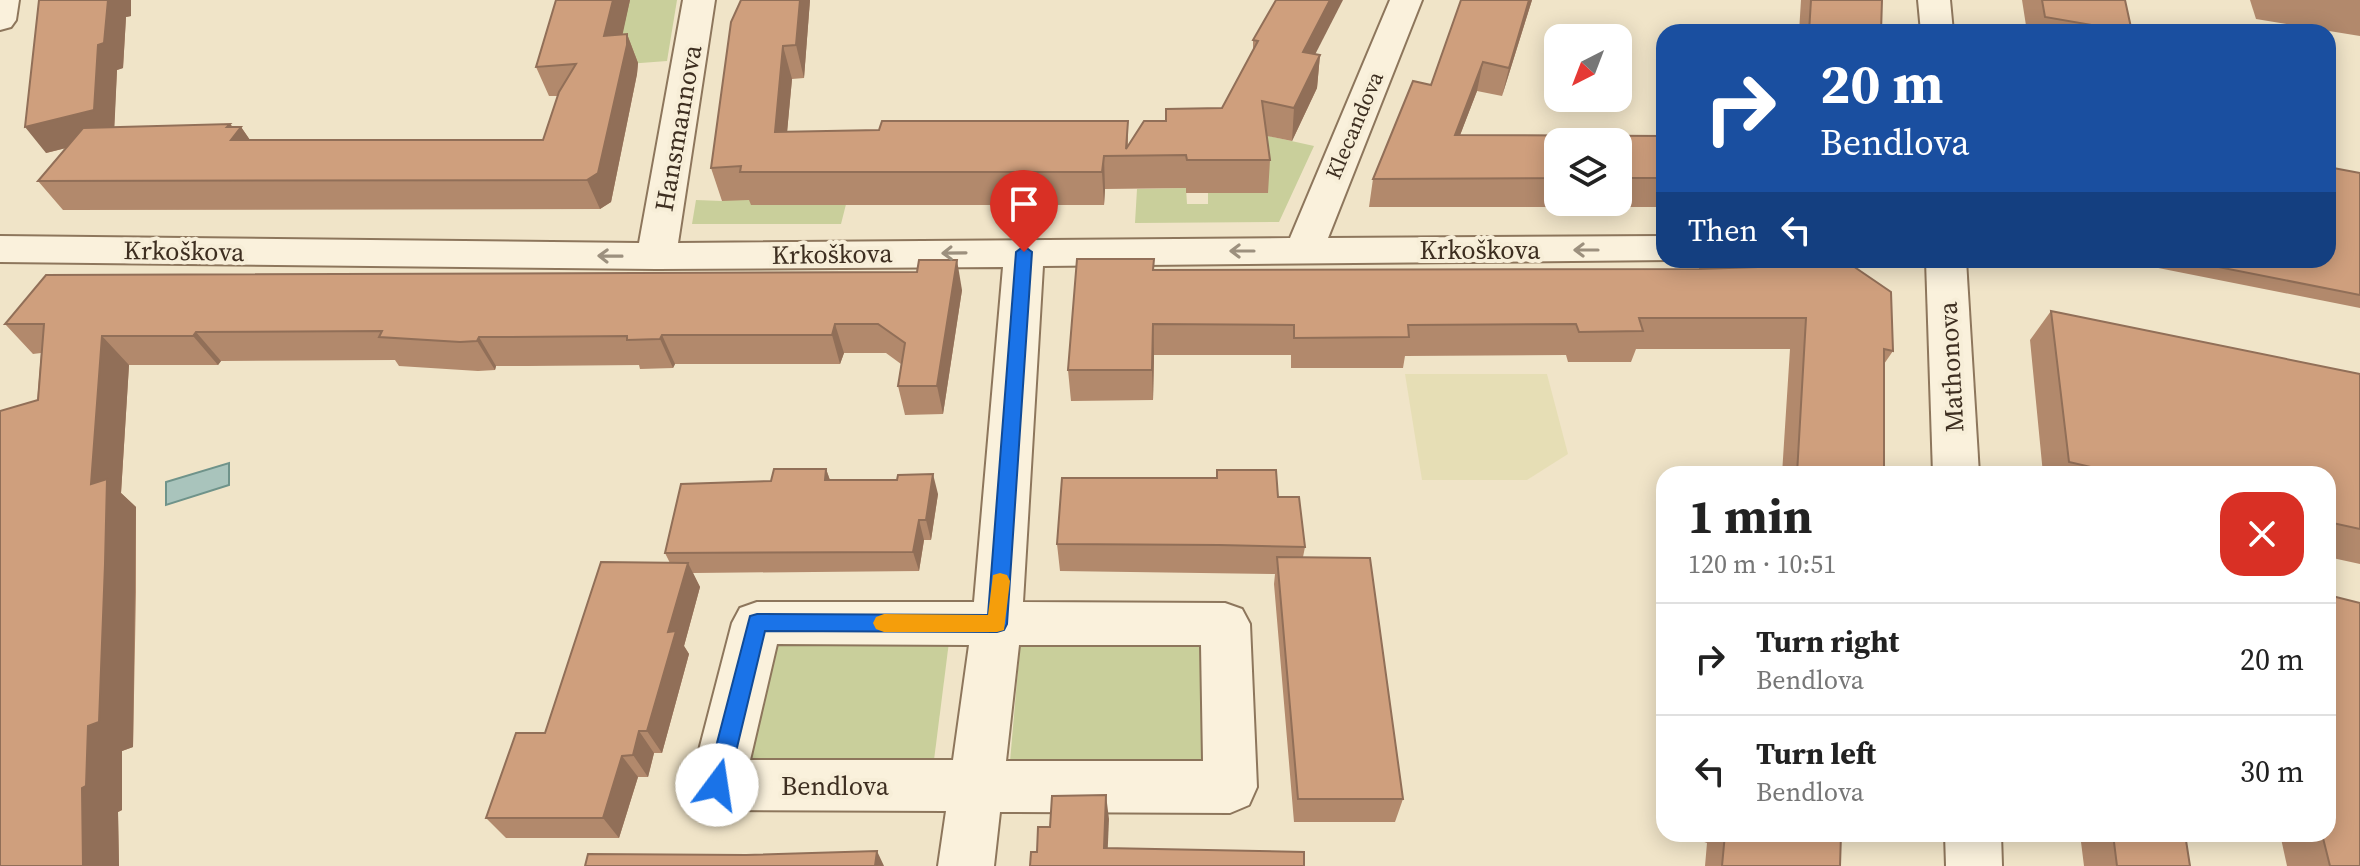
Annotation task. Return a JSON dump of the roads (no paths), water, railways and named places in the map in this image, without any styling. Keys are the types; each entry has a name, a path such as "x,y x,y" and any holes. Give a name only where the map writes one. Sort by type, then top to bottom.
{"street":[{"path":"0,20 3,0"},
{"name":"Hansmannova","path":"656,256 699,0"},
{"name":"Klecandova","path":"1304,251 1406,0"},
{"path":"1934,0 1936,24"},
{"name":"Krkoškova","path":"0,249 656,256 1656,249"},
{"path":"966,866 997,624 1024,252"},
{"name":"Mathonova","path":"1946,268 1956,466"},
{"name":"Bendlova","path":"757,623 1225,624 1230,787 976,786 717,785 757,623"},
{"path":"1973,842 1974,866"}],"water":[{"path":"229,463 229,485 166,505 166,482"}]}
